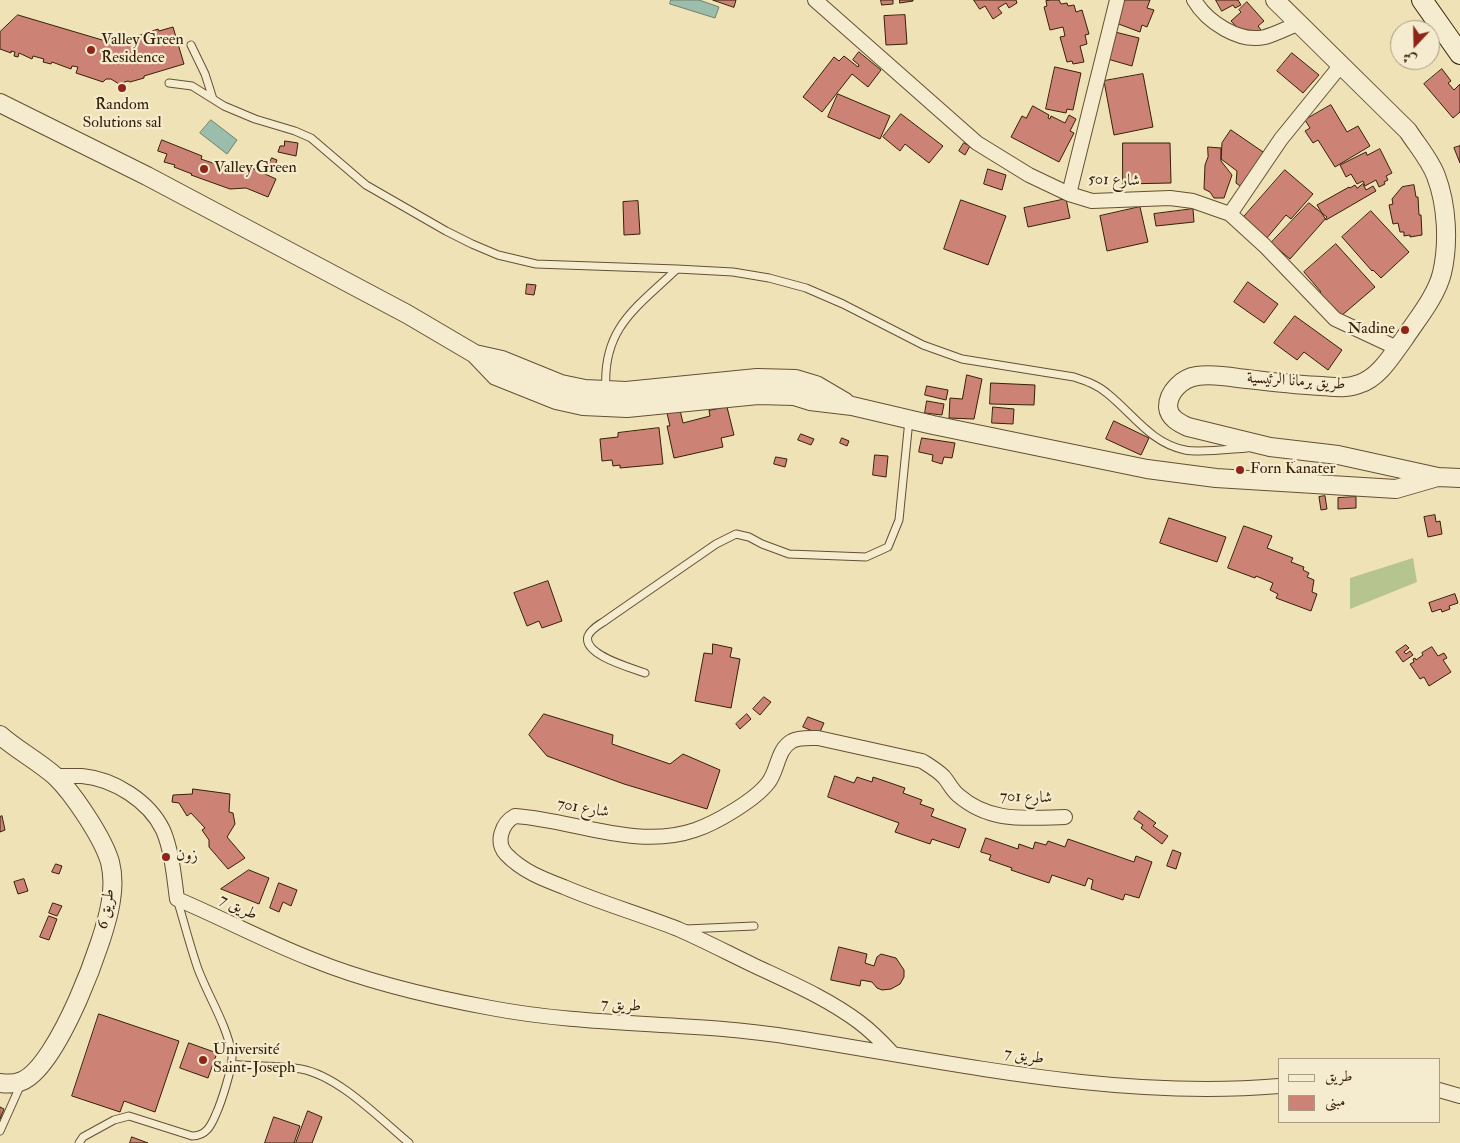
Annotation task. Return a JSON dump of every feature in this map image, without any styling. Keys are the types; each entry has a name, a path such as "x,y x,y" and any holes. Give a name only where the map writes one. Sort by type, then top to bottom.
{"main road":[{"path":"1422,0 1460,54"}],"street":[{"name":"شارع 501","path":"815,0 977,143 1028,175 1069,194 1092,200 1170,198 1193,201 1230,214 1265,246 1335,319 1398,348"},
{"path":"1069,194 1117,0"},
{"path":"1194,0 1199,8 1228,31 1248,38 1264,37 1298,24"},
{"name":"طريق برمانا الرئيسية","path":"1276,0 1298,24 1408,130 1436,175 1444,207 1446,242 1442,274 1424,309 1398,348 1370,379 1346,387 1304,386 1212,375 1195,376 1183,380 1170,396 1169,414 1177,422 1207,433 1270,447 1338,455 1438,477 1460,478"},
{"path":"1230,214 1281,138 1341,65"},
{"path":"0,103 147,176 407,314 476,354 496,376 556,400 583,406 606,398 647,407 758,395 794,396 810,401 852,406 910,420 1147,469 1216,478 1396,489 1438,477"},
{"name":"طريق 6","path":"0,735 55,776 67,790 97,832 110,863 112,878 111,899 101,941 72,1012 62,1032 43,1061 30,1076 22,1081"},
{"name":"شارع 701","path":"892,1053 860,1022 842,1010 793,984 678,930 530,873 504,852 500,844 504,826 510,819 516,816 628,835 679,835 697,830 729,813 759,793 769,782 784,749 792,740 805,738 818,738 922,761 934,768 956,794 973,807 992,815 1012,818 1065,817"},
{"path":"55,776 83,776 102,781 124,790 147,806 162,830 171,860 177,899"},
{"name":"طريق 7","path":"177,899 262,939 314,960 405,990 492,1009 572,1020 764,1032 1042,1078 1104,1085 1226,1089 1278,1086"},
{"path":"0,1083 8,1084 22,1081"},
{"path":"1440,1090 1460,1096"}],"lane":[{"path":"191,45 205,74 213,99"},
{"path":"169,83 192,86 213,99 255,119 311,138 366,185 455,235 498,255 536,264 733,272 769,278 806,288 843,304 923,345 962,359 1074,377 1092,383 1108,393 1149,433 1167,444 1187,450 1270,447"},
{"path":"606,398 605,376 609,352 616,332 625,320 677,269"},
{"path":"645,673 601,657 593,650 588,641 588,636 593,630 716,544 736,534 749,537 789,554 866,557 888,547 899,520 910,420"},
{"path":"80,1143 83,1138 114,1120 129,1116 192,1136 198,1136 211,1126 217,1111 232,1064 232,1056 225,1032 198,969 177,899"},
{"path":"678,930 754,926"},
{"path":"232,1064 302,1070 321,1076 343,1088 409,1143"},
{"path":"0,1131 22,1081"}],"shaded area":[{"path":"671,0 699,0 719,7 715,18 670,4"},
{"path":"211,120 237,140 227,154 200,133"},
{"path":"1413,558 1417,582 1350,609 1350,578"}],"building":[{"path":"713,0 736,0 734,7"},
{"path":"881,0 893,0 893,4 882,5"},
{"path":"900,0 913,0 913,1 900,3"},
{"path":"974,0 1016,0 1017,3 1009,8 1006,3 998,8 1002,13 993,19 985,6 980,9"},
{"path":"1059,0 1061,4 1067,3 1068,6 1074,5 1076,12 1082,10 1089,34 1085,35 1087,44 1080,46 1084,62 1073,64 1072,61 1067,62 1060,37 1065,36 1063,27 1050,30 1044,7 1047,6 1046,1"},
{"path":"1125,0 1150,0 1147,8 1154,10 1147,27 1142,25 1140,32 1116,23"},
{"path":"1216,0 1238,0 1241,5 1235,8 1233,5 1222,11"},
{"path":"1247,2 1264,21 1258,26 1261,30 1255,35 1245,36 1231,21 1241,12 1239,10"},
{"name":"Valley Green Residence","path":"18,15 119,45 132,41 132,38 158,29 159,31 173,27 184,64 144,76 144,78 119,84 111,79 106,79 103,82 76,73 78,67 72,66 71,69 52,62 51,64 43,62 44,59 33,56 32,59 19,53 18,57 14,56 15,52 11,51 11,53 0,49 0,32"},
{"path":"905,15 907,44 886,45 884,16"},
{"path":"1111,31 1139,38 1132,66 1104,58"},
{"path":"859,52 881,70 868,87 852,74 822,112 803,97 834,57 839,61 844,56 858,67 859,65 853,60"},
{"path":"1292,53 1319,75 1303,93 1277,71"},
{"path":"1055,67 1081,73 1073,110 1067,109 1066,113 1046,109"},
{"path":"1442,69 1451,81 1448,83 1454,90 1460,84 1460,112 1453,118 1424,84"},
{"path":"1143,74 1153,127 1114,135 1104,81"},
{"path":"838,94 890,116 880,139 828,117"},
{"path":"1331,105 1347,132 1358,126 1370,146 1335,167 1318,140 1313,143 1305,131 1310,128 1305,120"},
{"path":"1033,106 1049,115 1048,118 1050,119 1051,116 1065,123 1069,115 1076,119 1070,131 1074,133 1059,162 1011,137 1022,116 1026,118"},
{"path":"901,114 943,146 929,163 905,144 900,151 883,137"},
{"path":"1231,130 1266,154 1243,188 1236,183 1237,171 1221,159 1222,143"},
{"name":"Valley Green","path":"162,140 202,156 201,159 230,169 252,168 276,179 268,197 246,188 230,189 191,175 174,167 175,165 164,162 167,154 158,151"},
{"path":"285,141 298,143 296,156 278,152 280,146 284,146"},
{"path":"964,143 970,146 965,155 959,151"},
{"path":"1123,143 1170,143 1171,183 1123,184"},
{"path":"1460,146 1460,163 1454,148"},
{"path":"1208,147 1221,148 1221,161 1232,175 1224,198 1214,198 1210,192 1204,189"},
{"path":"1380,149 1392,173 1386,176 1388,180 1384,182 1385,184 1379,187 1376,180 1365,186 1363,181 1357,184 1351,174 1346,177 1340,165 1366,152 1367,155"},
{"path":"272,158 277,160 274,168 268,166"},
{"path":"988,169 1006,175 1002,190 984,184"},
{"path":"1285,170 1313,194 1291,219 1286,215 1266,239 1242,219"},
{"path":"1363,184 1366,190 1373,186 1376,191 1326,220 1317,205 1349,187 1355,185 1357,188"},
{"path":"1414,185 1416,197 1418,197 1419,215 1421,215 1422,235 1410,237 1410,235 1404,236 1404,232 1400,232 1398,223 1393,224 1389,205 1393,204 1392,199 1402,187"},
{"path":"1066,199 1070,218 1028,227 1024,208"},
{"path":"961,200 1006,216 988,265 944,249"},
{"path":"638,201 640,234 624,235 623,202"},
{"path":"1309,203 1327,217 1290,259 1271,243"},
{"path":"1140,207 1148,242 1107,251 1100,216"},
{"path":"1193,209 1194,222 1156,226 1154,214"},
{"path":"1371,211 1409,252 1381,278 1372,271 1342,237"},
{"path":"1336,244 1375,287 1341,316 1334,307 1332,309 1318,294 1321,292 1304,272"},
{"path":"1248,282 1278,304 1264,323 1234,302"},
{"path":"527,284 536,285 534,295 526,294"},
{"path":"1295,316 1342,350 1328,370 1304,352 1297,360 1274,343"},
{"path":"967,375 982,379 974,419 949,418 950,398 962,399"},
{"path":"991,383 1035,385 1034,405 990,404"},
{"path":"927,386 948,390 946,400 925,395"},
{"path":"927,401 944,404 942,415 925,413"},
{"path":"727,407 734,435 721,438 723,447 674,458 667,426 670,426 667,413 680,410 683,423 710,416 709,411"},
{"path":"993,407 1014,409 1013,424 992,423"},
{"path":"1114,421 1149,438 1141,455 1106,439"},
{"path":"659,428 663,464 620,468 620,465 613,466 612,460 602,461 600,439 618,437 618,433"},
{"path":"801,434 814,439 811,445 798,440"},
{"path":"842,438 849,441 847,446 840,443"},
{"path":"922,438 955,443 952,458 944,457 942,464 932,461 933,455 919,452"},
{"path":"875,455 888,456 886,477 873,475"},
{"path":"776,457 787,459 785,467 774,464"},
{"path":"1325,496 1327,509 1321,510 1319,497"},
{"path":"1356,497 1356,508 1338,509 1338,498"},
{"path":"1435,515 1436,522 1440,521 1442,534 1428,537 1424,517"},
{"path":"1169,518 1226,537 1217,562 1160,543"},
{"path":"1244,526 1272,536 1267,548 1293,558 1291,562 1304,567 1303,570 1309,573 1307,577 1314,580 1312,592 1317,594 1311,611 1276,598 1278,594 1270,590 1273,583 1228,568"},
{"path":"548,581 562,621 542,628 539,621 527,626 514,593"},
{"path":"1455,594 1458,603 1449,606 1450,609 1442,612 1441,609 1432,612 1429,603"},
{"path":"713,644 732,648 730,657 740,659 731,708 695,701 704,653 712,654"},
{"path":"1406,645 1409,648 1404,652 1406,654 1410,651 1413,655 1403,662 1396,652"},
{"path":"1432,647 1438,656 1444,653 1447,658 1443,660 1451,672 1429,686 1424,677 1420,679 1410,664 1414,662 1413,659 1415,658 1416,660 1423,655 1422,653"},
{"path":"764,697 771,702 760,715 753,709"},
{"path":"544,714 613,735 612,744 670,764 683,754 720,770 707,809 624,784 547,756 529,735"},
{"path":"747,714 751,719 740,729 736,724"},
{"path":"808,717 824,723 819,734 803,727"},
{"path":"835,776 854,783 857,777 872,782 873,777 905,788 903,793 922,800 920,804 934,809 931,816 966,829 959,848 932,839 930,844 895,832 899,823 828,797"},
{"path":"193,789 230,794 229,812 233,813 235,824 227,837 245,858 228,869 209,847 209,840 202,830 205,828 191,813 187,816 179,803 172,802 173,795 192,794"},
{"path":"1139,811 1156,823 1153,826 1168,836 1162,844 1141,828 1143,825 1134,819"},
{"path":"2,816 5,830 0,832 0,817"},
{"path":"986,838 1018,849 1019,844 1033,849 1035,842 1046,845 1048,841 1065,847 1068,839 1134,862 1136,856 1152,862 1139,898 1125,894 1123,900 1091,889 1093,880 1088,878 1085,886 1052,875 1049,883 1011,870 1012,868 989,860 991,855 981,852"},
{"path":"1173,850 1181,853 1176,869 1167,866"},
{"path":"56,864 62,866 59,874 52,872"},
{"path":"249,870 269,878 259,904 221,889"},
{"path":"24,879 28,891 18,894 14,882"},
{"path":"279,883 297,890 291,906 283,902 279,912 270,908"},
{"path":"53,903 62,906 57,916 49,913"},
{"path":"49,916 57,919 49,940 40,937"},
{"path":"839,947 867,954 865,963 874,966 877,957 881,954 896,958 904,970 904,977 900,984 891,989 882,990 877,988 872,982 861,980 860,986 831,980"},
{"path":"99,1014 179,1041 155,1112 124,1101 120,1112 72,1096"},
{"path":"189,1043 217,1053 208,1078 180,1068"},
{"path":"0,1107 4,1109 0,1119"},
{"path":"308,1111 322,1117 312,1143 296,1143"},
{"path":"274,1117 300,1126 294,1143 265,1143"},
{"path":"132,1137 148,1143 130,1143"}],"place":[{"name":"Valley Green Residence","path":"91,50"},
{"name":"Random Solutions sal","path":"122,88"},
{"name":"Valley Green","path":"204,169"},
{"name":"Nadine","path":"1405,330"},
{"name":"Forn Kanater","path":"1240,470"},
{"name":"زون","path":"166,857"},
{"name":"Université Saint-Joseph","path":"203,1060"}]}
